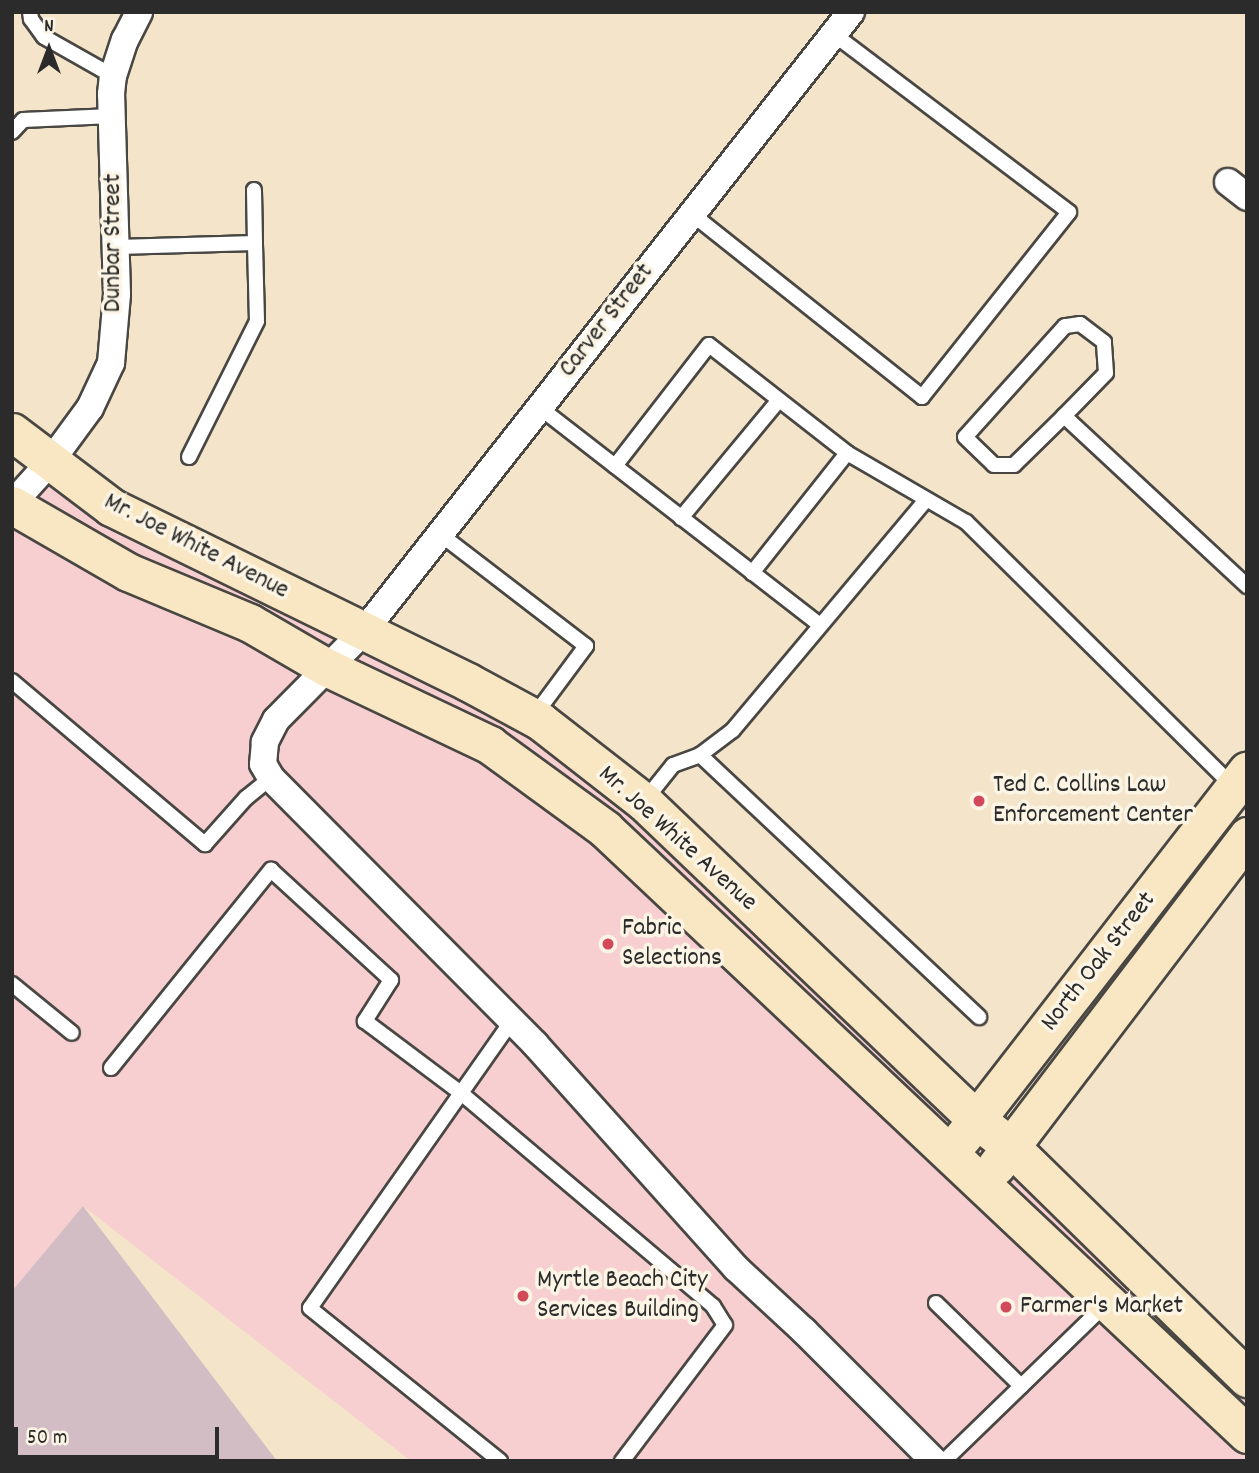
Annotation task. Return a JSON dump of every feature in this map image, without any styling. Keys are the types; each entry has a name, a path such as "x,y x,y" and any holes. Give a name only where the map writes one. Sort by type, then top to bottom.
{"main road":[{"name":"Mr. Joe White Avenue","path":"12,432 111,507 533,717 644,802 976,1119 1010,1146 1247,1378"},
{"name":"Mr. Joe White Avenue","path":"12,505 128,572 250,623 326,667 490,746 605,829 1109,1301 1247,1434"},
{"name":"North Oak Street","path":"951,1153 1243,786"},
{"name":"North Oak Street","path":"983,1184 1247,836"}],"street":[{"name":"Dunbar Street","path":"12,505 51,461 90,408 111,363 117,294 113,76 125,40 139,12"},
{"name":"Carver Street","path":"271,778 263,764 265,742 276,720 364,631 851,12"},
{"path":"271,778 512,1021 736,1268 804,1331 934,1461"}],"lane":[{"path":"30,12 31,19 44,37 113,76"},
{"path":"692,214 922,397 1069,212 834,34"},
{"path":"12,132 23,120 112,116"},
{"path":"189,457 257,321 254,190"},
{"path":"117,247 255,243"},
{"path":"1080,324 1104,342 1106,373 1064,416 1014,465 994,465 965,437 1065,326 1080,324"},
{"path":"615,466 709,345 847,453 925,501 966,522 1243,786"},
{"path":"681,518 779,400"},
{"path":"539,407 820,625"},
{"path":"1064,416 1247,586"},
{"path":"752,573 847,453"},
{"path":"644,802 673,765 700,755 733,730 925,501"},
{"path":"440,534 586,646 533,717"},
{"path":"12,681 205,844 246,798 271,778"},
{"path":"700,755 979,1017"},
{"path":"111,1068 271,870 391,980 365,1021 461,1093 713,1306 725,1325 622,1461"},
{"path":"12,984 72,1033"},
{"path":"500,1461 310,1308 512,1021"},
{"path":"944,1461 1109,1301"},
{"path":"936,1303 1021,1386"}],"shaded area":[{"path":"51,461 540,721 1247,1378 1247,1461 411,1461 83,1206 12,1291 12,504"},
{"path":"83,1206 277,1461 12,1461 12,1291"}],"place":[{"name":"Ted C. Collins Law Enforcement Center","path":"979,801"},
{"name":"Fabric Selections","path":"608,944"},
{"name":"Myrtle Beach City Services Building","path":"523,1296"},
{"name":"Farmer's Market","path":"1006,1307"}]}
